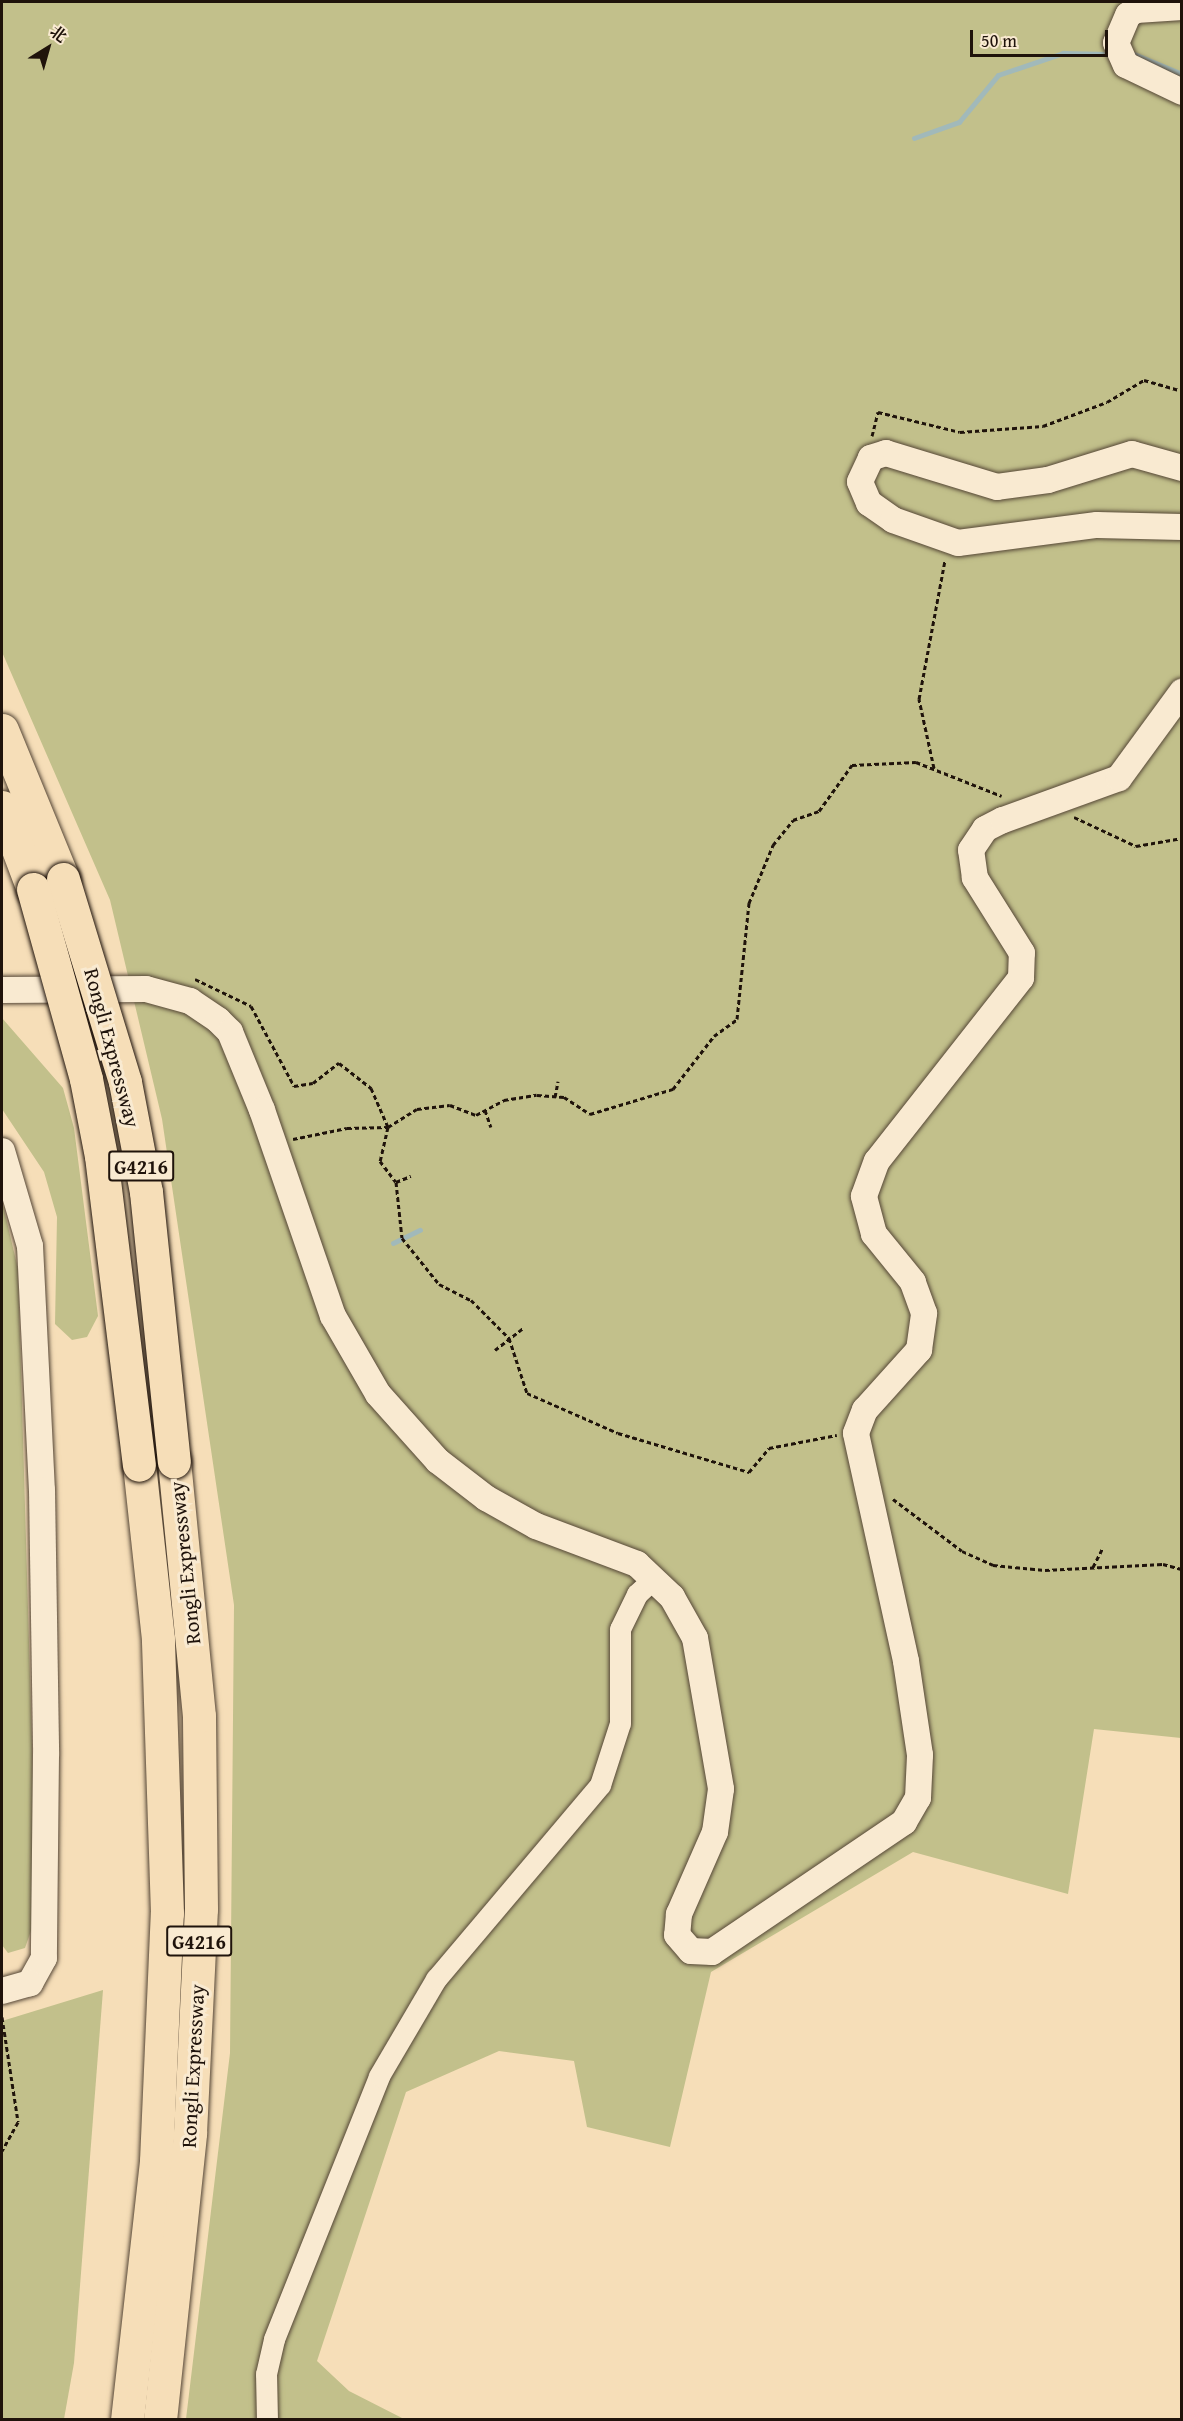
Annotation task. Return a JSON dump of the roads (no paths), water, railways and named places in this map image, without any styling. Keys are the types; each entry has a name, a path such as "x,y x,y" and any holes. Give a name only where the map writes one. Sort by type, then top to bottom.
{"highway":[{"name":"Rongli Expressway","path":"2,730 48,884 125,1082 146,1192 198,1695 201,1909 190,2133 160,2420"},
{"name":"Rongli Expressway","path":"2,807 48,884 67,1004 101,1156 158,1639 167,1913 156,2161 127,2420"}],"street":[{"path":"1182,7 1128,15 1116,51 1126,65 1182,92"},
{"path":"1182,468 1132,453 1048,480 997,487 886,453 867,463 860,482 869,503 909,529 972,544 1097,525 1182,527"},
{"path":"2,990 146,989 190,1001 230,1032 274,1144 333,1316 361,1369 396,1418 438,1461 486,1498 544,1530 614,1552 654,1578 672,1596 695,1638 721,1789 715,1832 677,1921 684,1948 712,1952 738,1940 904,1822 918,1798 920,1755 906,1661 869,1482 856,1433 865,1410 912,1360 925,1331 921,1298 866,1218 869,1174 1022,978 1022,953 975,878 971,850 985,829 1119,778 1182,692"},
{"path":"2,1151 30,1246 42,1490 46,1767 44,1958 30,1983 2,1991"},
{"path":"267,2420 266,2374 274,2339 379,2076 436,1979 600,1785 620,1723 621,1629 637,1594 654,1578"}],"waterway":[{"path":"914,138 959,122 998,75 1063,53 1109,54"},
{"path":"1134,54 1182,74"},
{"path":"393,1243 420,1230"}]}
